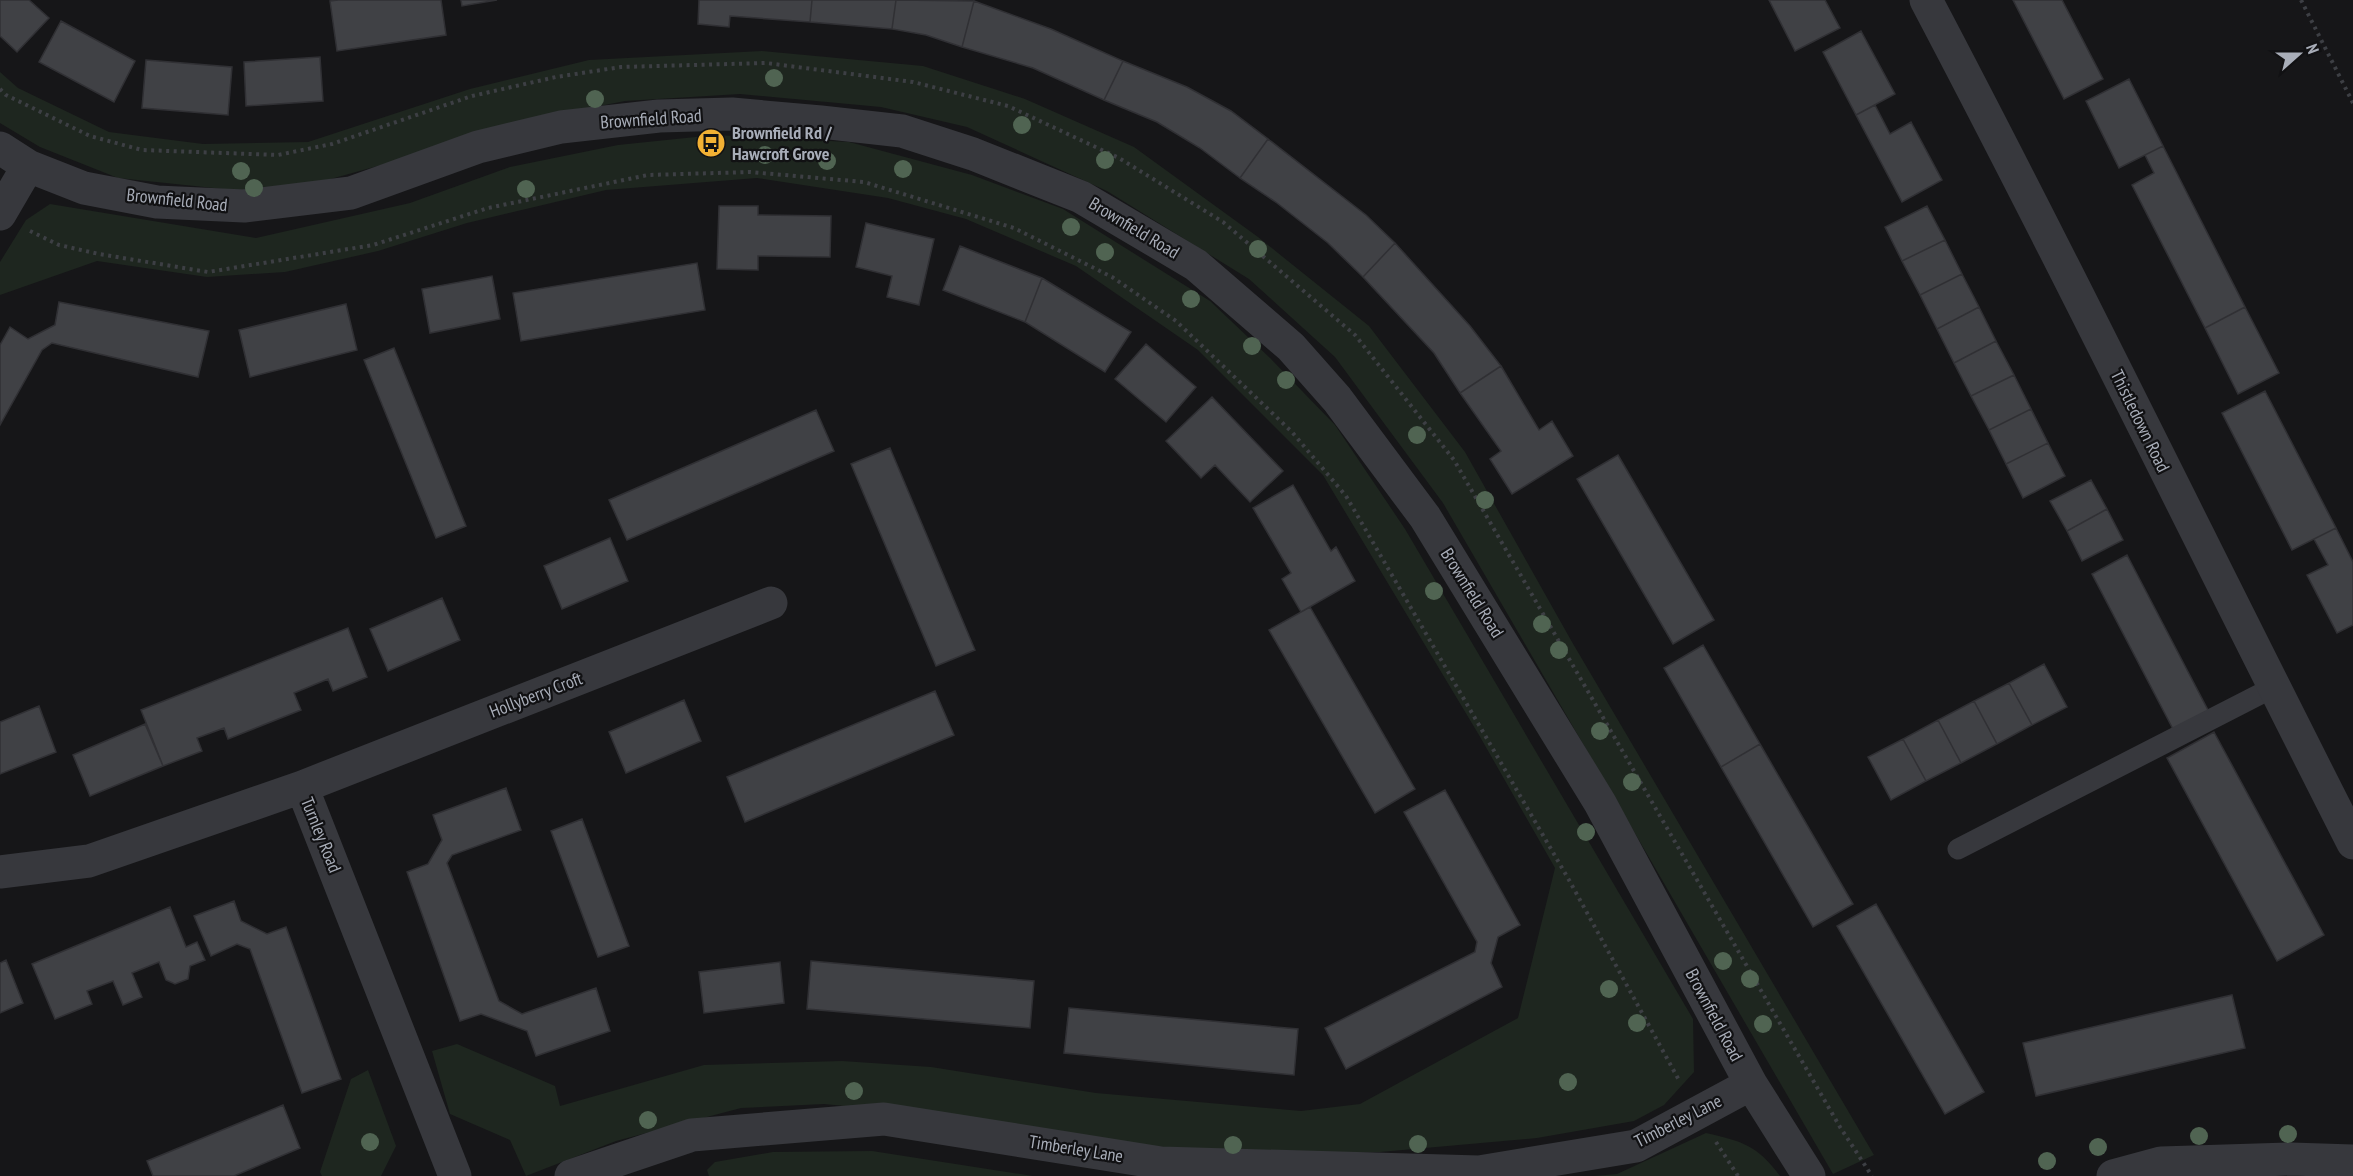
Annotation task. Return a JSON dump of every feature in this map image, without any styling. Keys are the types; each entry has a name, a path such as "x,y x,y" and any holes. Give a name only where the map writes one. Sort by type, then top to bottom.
{"street":[{"name":"Thistledown Road","path":"1926,0 2020,177 2353,843"},
{"name":"Brownfield Road","path":"0,148 28,166 84,188 157,202 244,206 351,193 478,147 561,127 659,116 732,114 902,131 973,154 1081,197 1196,265 1292,347 1337,399 1425,517 1600,802 1751,1084 1809,1176"},
{"path":"10,220 28,166"},
{"name":"Hollyberry Croft","path":"302,787 771,603"},
{"name":"Turnley Road","path":"0,872 89,861 302,787 455,1176"},
{"name":"Timberley Lane","path":"571,1176 692,1135 884,1119 1161,1170 1479,1172 1636,1146 1751,1084"},
{"path":"2114,1176 2162,1163 2291,1159 2353,1161"}],"lane":[{"path":"1958,849 2274,687"}],"path":[{"path":"2301,0 2353,103"},
{"path":"0,89 6,95 90,136 142,150 278,155 332,144 472,96 556,77 621,67 766,63 913,82 1008,106 1119,158 1223,222 1355,335 1454,460 1840,1127 1872,1176"},
{"path":"10,220 59,245 207,273 373,245 488,208 648,175 750,172 864,182 1014,228 1112,277 1176,321 1292,432 1346,496 1569,880 1697,1113 1738,1176"}],"shaded area":[{"path":"762,51 923,66 1025,99 1134,147 1258,237 1369,326 1465,452 1572,642 1874,1155 1833,1174 1443,503 1335,357 1249,279 1107,191 967,127 881,107 740,94 625,101 503,125 392,162 309,185 252,192 118,178 40,147 0,123 0,72 18,88 109,132 203,144 308,142 470,89 589,60"},
{"path":"715,135 849,142 972,175 1063,209 1210,301 1270,358 1335,425 1405,529 1693,1019 1694,1072 1664,1105 1634,1121 1537,1138 1380,1152 1242,1154 1119,1143 960,1117 824,1104 741,1108 616,1141 526,1176 510,1140 450,1114 432,1051 457,1044 555,1086 560,1106 704,1065 842,1061 931,1067 1096,1093 1301,1111 1360,1104 1518,1018 1555,868 1479,735 1323,475 1198,350 1076,266 966,219 888,198 757,178 606,190 467,223 378,251 285,272 207,277 97,261 0,295 0,262 26,220 50,204 256,238 410,203 510,167 618,145"},
{"path":"368,1070 396,1146 381,1176 322,1176 320,1172 351,1079"},
{"path":"1706,1133 1748,1146 1764,1157 1780,1176 1594,1176 1617,1174"},
{"path":"872,1151 1033,1176 709,1176 707,1170 715,1162 773,1152"}],"building":[{"path":"0,0 29,0 49,18 17,52 0,36"},
{"path":"441,0 446,35 337,51 330,1"},
{"path":"461,0 497,0 462,6"},
{"path":"699,0 812,0 810,22 730,16 729,27 698,24"},
{"path":"812,0 896,0 892,29 810,22"},
{"path":"896,0 974,1 962,47 926,35 892,29"},
{"path":"1769,0 1825,0 1840,28 1795,51"},
{"path":"2013,0 2062,0 2103,79 2064,99"},
{"path":"974,1 1051,29 1123,61 1104,100 1033,68 962,47"},
{"path":"61,21 135,61 114,102 39,62"},
{"path":"1861,31 1895,94 1856,115 1823,52"},
{"path":"320,57 323,101 246,106 244,62"},
{"path":"146,60 232,67 228,115 142,108"},
{"path":"1123,61 1187,87 1231,111 1268,139 1240,178 1200,148 1157,122 1104,100"},
{"path":"2129,79 2163,146 2119,168 2086,101"},
{"path":"1875,105 1890,134 1911,122 1942,180 1902,202 1856,115"},
{"path":"1268,139 1366,215 1395,243 1363,277 1328,243 1277,203 1240,178"},
{"path":"2163,146 2245,307 2205,328 2132,185 2154,173 2145,155"},
{"path":"719,206 758,206 758,215 831,216 830,257 758,256 758,270 717,269"},
{"path":"1927,206 1945,240 1902,261 1885,227"},
{"path":"866,223 934,239 919,305 887,297 892,276 856,267"},
{"path":"1945,240 1962,274 1920,295 1902,261"},
{"path":"1395,243 1470,326 1501,366 1460,393 1434,353 1363,277"},
{"path":"960,246 1042,278 1025,322 943,290"},
{"path":"697,263 705,310 521,341 513,293"},
{"path":"1962,274 1979,307 1937,329 1920,295"},
{"path":"492,276 500,319 430,333 422,289"},
{"path":"1042,278 1131,332 1105,372 1025,322"},
{"path":"59,302 209,331 198,377 52,343 42,350 0,425 0,345 10,327 28,339 55,325"},
{"path":"346,304 357,350 250,377 239,330"},
{"path":"1979,307 1996,341 1954,363 1937,329"},
{"path":"2245,307 2279,373 2238,394 2205,328"},
{"path":"1996,341 2014,375 1971,396 1954,363"},
{"path":"1146,344 1196,387 1166,422 1115,379"},
{"path":"394,348 466,526 436,538 364,360"},
{"path":"1501,366 1539,430 1552,421 1573,456 1512,494 1490,459 1501,451 1460,393"},
{"path":"2014,375 2031,409 1989,430 1971,396"},
{"path":"2265,391 2336,528 2292,550 2222,413"},
{"path":"1212,397 1283,471 1250,502 1215,465 1201,478 1166,441"},
{"path":"2031,409 2048,443 2006,464 1989,430"},
{"path":"816,410 834,451 627,540 609,500"},
{"path":"2048,443 2065,476 2023,498 2006,464"},
{"path":"890,448 975,650 936,666 851,464"},
{"path":"1618,455 1714,620 1673,644 1577,479"},
{"path":"2091,480 2107,509 2067,531 2050,501"},
{"path":"1293,485 1331,551 1336,547 1355,581 1301,612 1282,579 1291,573 1253,508"},
{"path":"2107,509 2123,540 2082,561 2067,531"},
{"path":"2336,528 2353,562 2353,625 2337,633 2307,575 2328,565 2314,539"},
{"path":"610,538 628,581 562,609 544,566"},
{"path":"2127,555 2209,712 2174,731 2092,574"},
{"path":"442,598 460,640 388,671 370,629"},
{"path":"1310,607 1415,789 1375,813 1269,630"},
{"path":"348,628 367,677 333,691 328,679 294,693 301,710 228,739 224,728 197,738 202,751 163,766 141,710"},
{"path":"1703,645 1760,744 1721,767 1664,668"},
{"path":"2044,664 2067,707 2032,725 2009,683"},
{"path":"2009,683 2032,725 1997,744 1974,701"},
{"path":"935,691 954,735 745,822 727,777"},
{"path":"684,700 701,741 626,773 609,732"},
{"path":"1974,701 1997,744 1961,763 1938,720"},
{"path":"39,706 56,752 0,774 0,722"},
{"path":"1938,720 1961,763 1926,781 1903,739"},
{"path":"145,724 163,766 90,796 73,755"},
{"path":"2214,732 2324,935 2277,961 2167,758"},
{"path":"1903,739 1926,781 1891,800 1868,757"},
{"path":"1760,744 1853,904 1813,927 1721,767"},
{"path":"506,788 521,830 452,855 447,863 499,1001 522,1014 596,988 610,1031 536,1056 527,1031 481,1014 460,1021 407,872 428,864 442,840 433,815"},
{"path":"1445,790 1520,925 1498,937 1491,963 1502,987 1346,1069 1325,1028 1475,952 1477,942 1404,812"},
{"path":"582,819 629,946 598,957 551,831"},
{"path":"234,901 241,921 267,934 286,927 341,1079 302,1093 250,949 237,944 211,956 194,916"},
{"path":"1876,904 1984,1092 1945,1114 1837,926"},
{"path":"170,907 186,947 197,942 205,960 190,966 188,979 175,984 166,980 159,962 132,973 142,997 123,1005 113,981 87,991 92,1004 55,1019 32,964"},
{"path":"6,960 23,1003 0,1013 0,963"},
{"path":"811,961 1034,981 1030,1028 807,1009"},
{"path":"780,962 784,1003 704,1013 699,972"},
{"path":"2232,995 2245,1048 2036,1096 2023,1043"},
{"path":"1069,1008 1298,1029 1294,1075 1064,1053"},
{"path":"283,1105 300,1148 234,1176 153,1176 147,1161"}],"place":[{"name":"Brownfield Rd / Hawcroft Grove","path":"711,143"}]}
